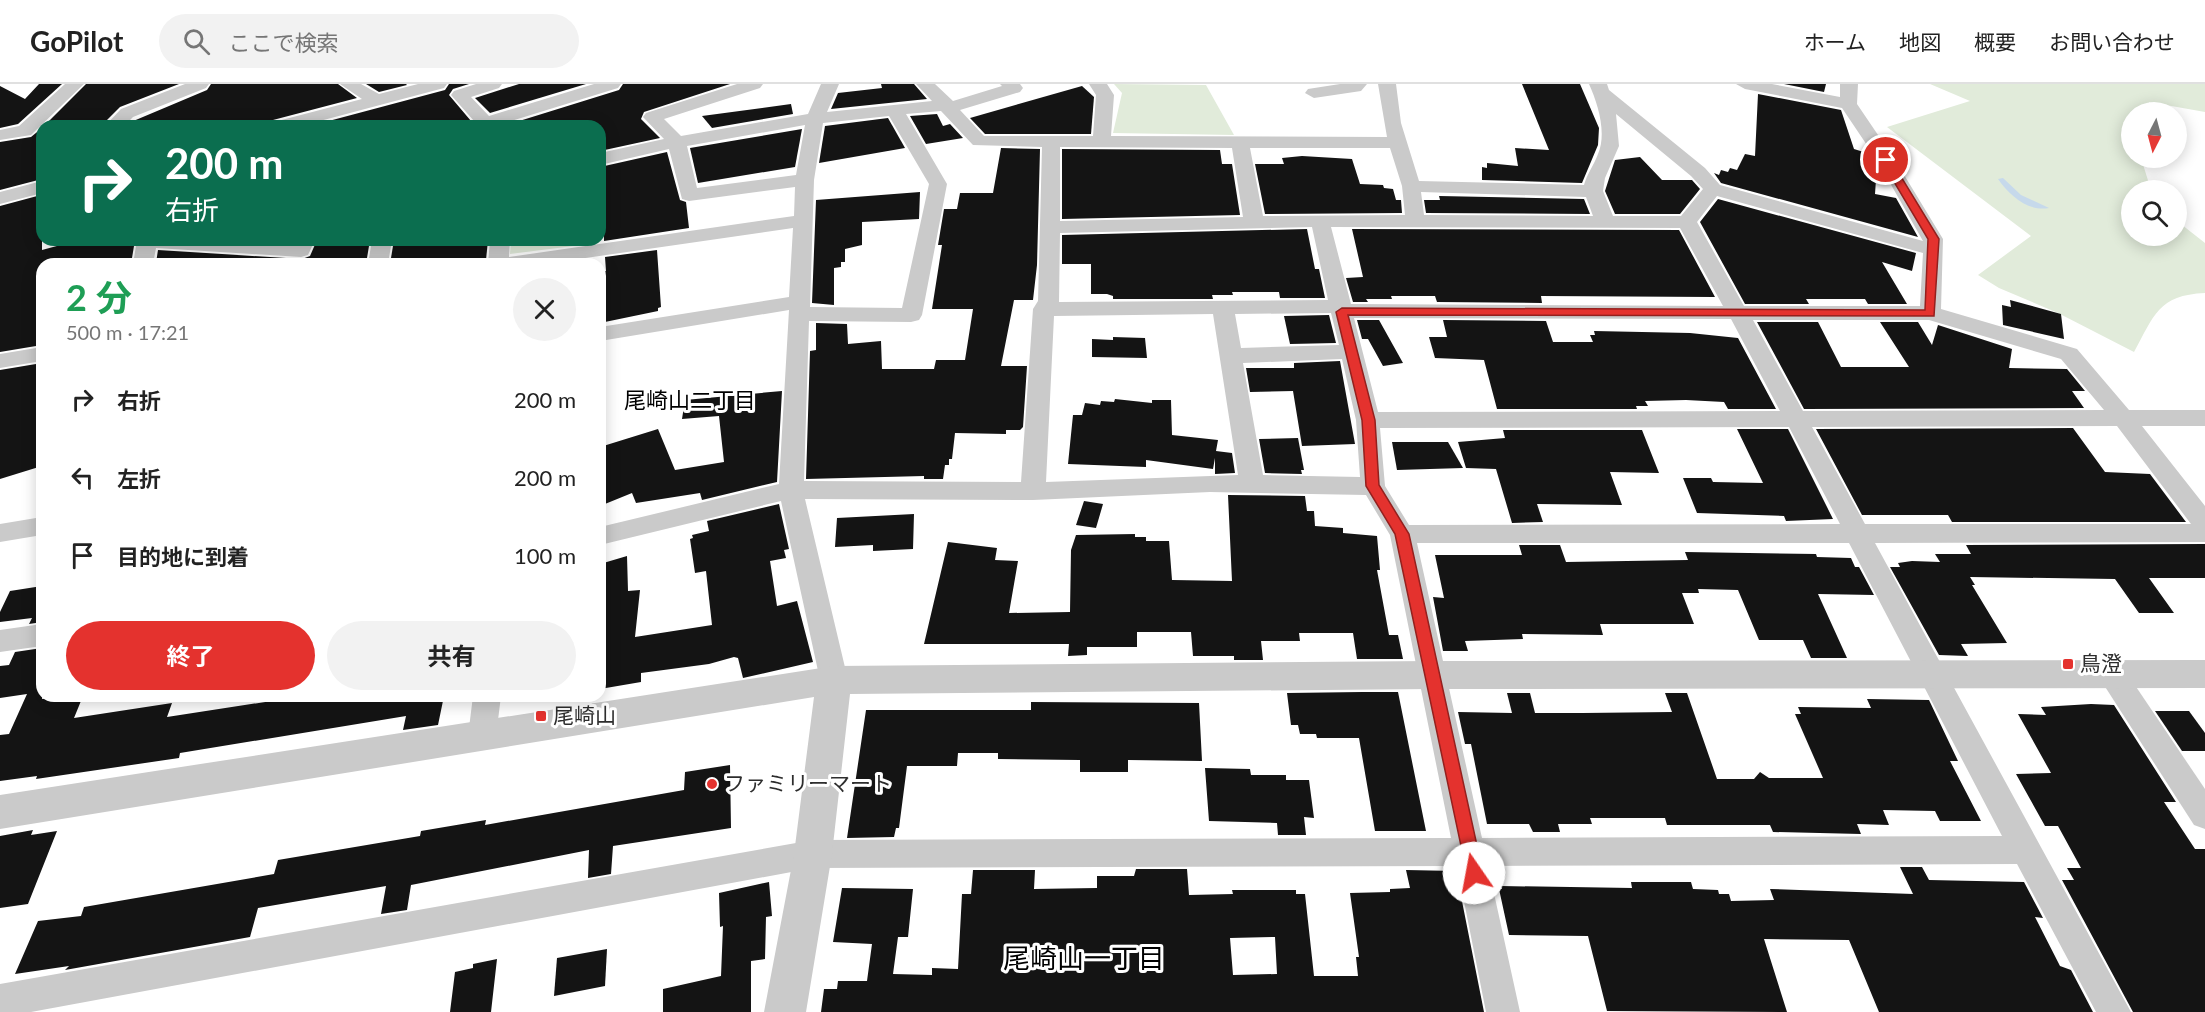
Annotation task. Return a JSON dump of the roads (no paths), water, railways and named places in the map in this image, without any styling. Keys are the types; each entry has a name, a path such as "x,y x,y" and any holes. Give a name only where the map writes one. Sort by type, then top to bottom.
{"street":[{"path":"37,120 75,84"},
{"path":"120,120 128,113 200,84"},
{"path":"349,84 376,100"},
{"path":"305,120 438,84"},
{"path":"478,120 460,95 493,84"},
{"path":"494,120 612,84"},
{"path":"754,84 652,117 677,142 689,195 805,180"},
{"path":"785,1012 813,854 834,680 792,490 801,221 815,118 830,84"},
{"path":"925,84 979,141 1398,143"},
{"path":"964,84 980,99"},
{"path":"606,158 677,142 815,118 948,106 1014,88 1009,84"},
{"path":"1098,84 1105,95 1101,143"},
{"path":"1314,93 1355,87 1358,84"},
{"path":"1388,84 1392,123 1411,186 1415,221"},
{"path":"1745,84 1848,104"},
{"path":"1849,84 1848,104 1886,160 1933,239 1930,313"},
{"path":"1600,88 1698,172 1713,189 1933,250"},
{"path":"1600,88 1610,131 1610,148 1598,167 1593,191 1605,221"},
{"path":"606,333 797,308 910,315 938,184 896,112"},
{"path":"326,115 340,120"},
{"path":"0,135 25,131 36,121"},
{"path":"1033,491 1044,309 1049,301 1051,141"},
{"path":"1240,142 1254,223"},
{"path":"1411,186 1593,191"},
{"path":"0,198 36,189"},
{"path":"1687,222 1713,189"},
{"path":"606,244 801,221"},
{"path":"1049,227 1320,221 1687,222"},
{"path":"1320,221 1368,420 1373,486 1402,534 1503,1012"},
{"path":"1687,222 1738,312 2023,850 2114,1012"},
{"path":"217,246 301,252 303,246"},
{"path":"530,258 593,246"},
{"path":"1044,309 1223,307 1930,313 2069,354 2123,418 2205,524"},
{"path":"1223,307 1252,484"},
{"path":"1231,356 1352,352"},
{"path":"0,361 36,355"},
{"path":"1368,420 2205,418"},
{"path":"606,535 792,490 1033,491 1210,483 1373,486"},
{"path":"0,533 36,527"},
{"path":"1402,534 2205,533"},
{"path":"0,641 36,636"},
{"path":"2112,674 2205,815"},
{"path":"0,812 834,680 1432,675 2205,674"},
{"path":"482,736 486,702"},
{"path":"0,1000 813,854 1470,850 2023,850"}],"water":[{"path":"2003,178 2021,195 2049,208 2041,209 2020,201 1998,179"}],"place":[{"name":"鳥澄","path":"2068,664"},
{"name":"尾崎山","path":"541,716"},
{"name":"ファミリーマート","path":"712,784"}],"district":[{"name":"尾崎山二丁目","path":"690,400"},
{"name":"尾崎山一丁目","path":"1084,959"}]}
